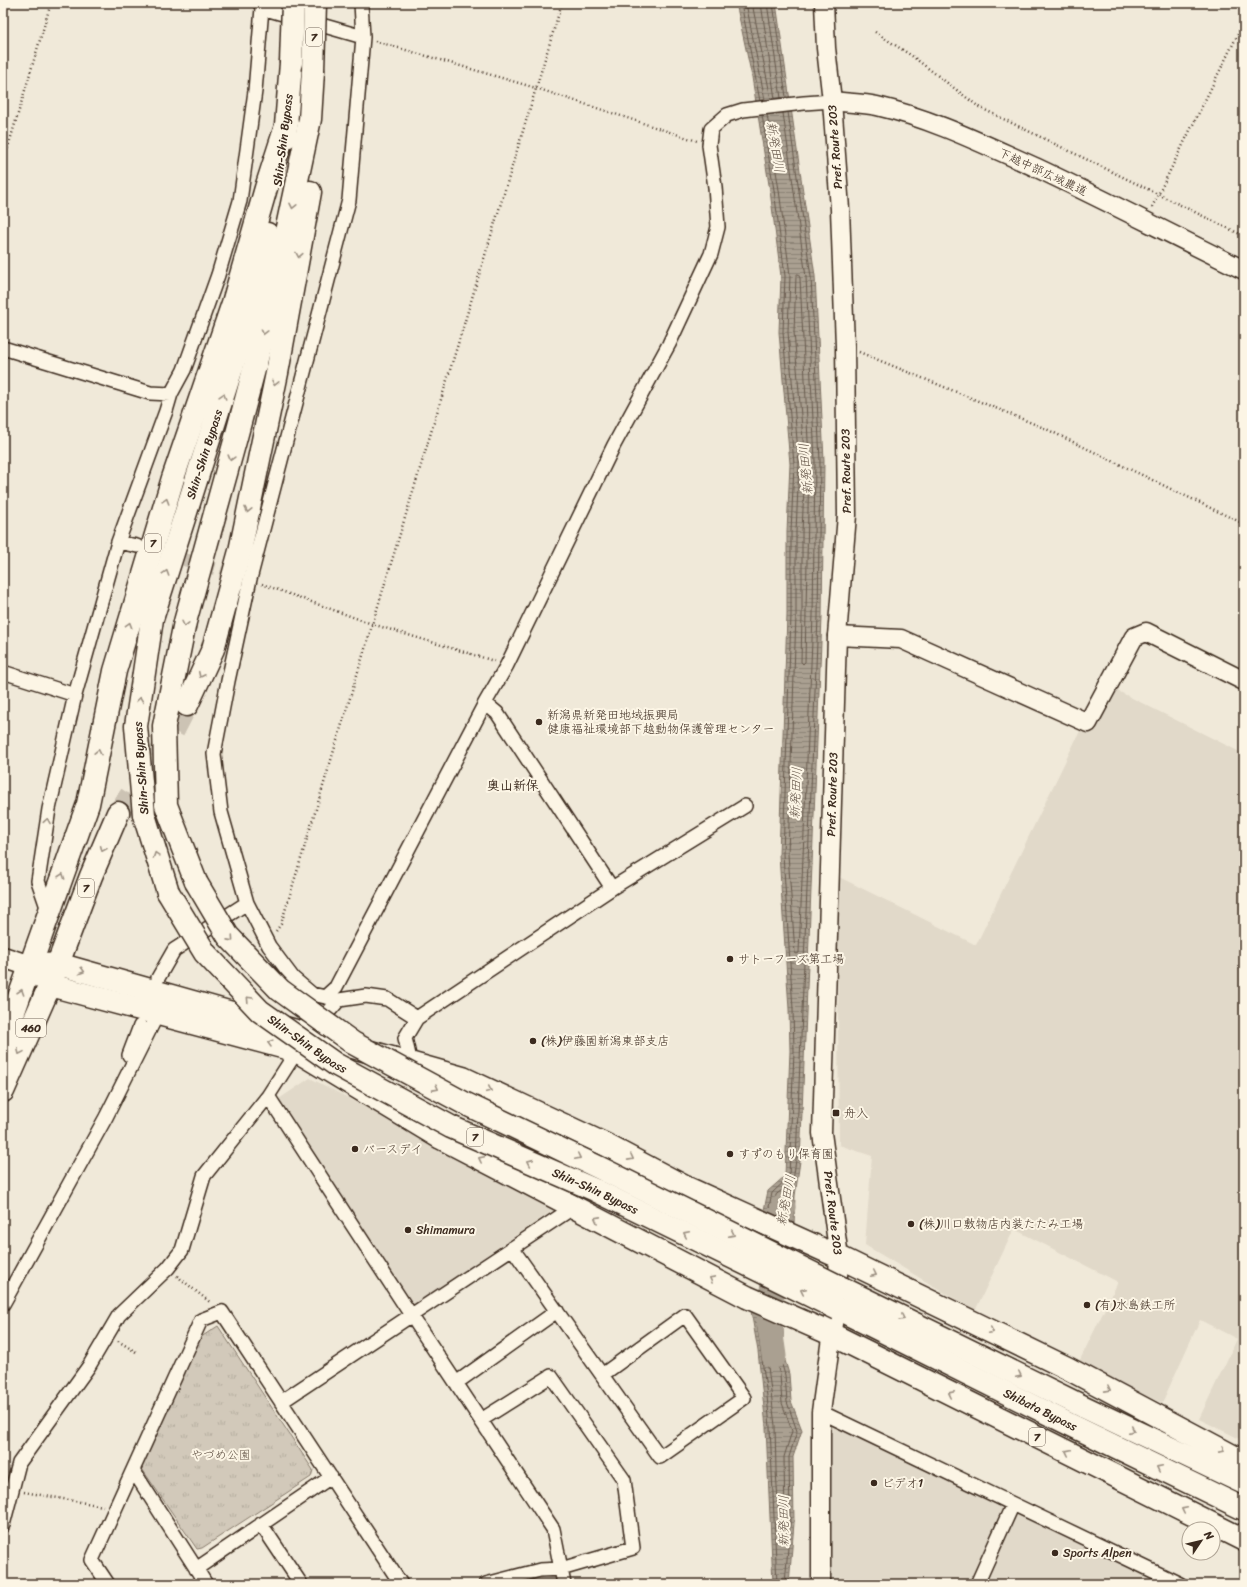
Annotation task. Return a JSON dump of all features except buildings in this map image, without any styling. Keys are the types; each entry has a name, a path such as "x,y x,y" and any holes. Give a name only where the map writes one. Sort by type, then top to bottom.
{"highway":[{"name":"Shin-Shin Bypass","path":"293,3 287,123 279,187 243,333 152,618 136,726 144,815 168,892 205,953 260,1010 335,1064 451,1127 840,1298"},
{"name":"Shin-Shin Bypass","path":"315,3 310,119 268,317 185,622 164,726 166,805 196,882 228,936 275,985 353,1043 464,1103 602,1169 840,1298"},
{"name":"7","path":"187,705 213,649 240,551 277,373 311,189 310,119"},
{"name":"7","path":"30,966 88,804 115,671 173,478 233,303 266,188 287,123"},
{"name":"7","path":"58,964 91,876 118,813"},
{"name":"7","path":"30,966 58,964 302,1043 441,1138 747,1297 831,1334 1244,1540"},
{"name":"460","path":"3,1091 58,964"},
{"name":"7","path":"30,966 50,985 158,1013 411,1064 463,1078 604,1144 685,1187 839,1257 1070,1368 1244,1462"},
{"name":"460","path":"3,1042 30,966"},
{"name":"Shibata Bypass","path":"840,1298 1084,1408 1244,1483"},
{"name":"Shibata Bypass","path":"840,1298 1071,1425 1244,1509"}],"main road":[{"name":"Pref. Route 203","path":"821,1584 821,1412 837,1294 839,1257 822,1133 837,636 847,515 845,346 840,209 832,101 826,48 824,3"},
{"name":"下越中部広域農道","path":"832,101 876,106 922,118 1030,165 1244,270"},
{"path":"837,636 901,639 1088,723 1134,637 1146,632 1244,681"},
{"path":"3,957 30,966"}],"street":[{"path":"361,3 363,37 349,200 248,579 214,754 221,812 247,902 269,946 293,978 312,994 339,1000 366,996 387,999 417,1018"},
{"path":"49,913 38,881 49,809 75,696 118,542 171,394 184,370 218,275 240,201 255,91 261,5 363,37"},
{"path":"325,997 336,987 485,703 507,665 614,445 669,344 711,254 718,227 715,187 709,145 711,129 727,115 743,110 832,101"},
{"path":"3,348 150,393 171,394"},
{"path":"118,542 137,546"},
{"path":"3,672 75,696"},
{"path":"485,703 498,713 612,888"},
{"path":"411,1064 405,1038 417,1018 612,888 745,806"},
{"path":"158,978 174,950 247,902"},
{"path":"3,1525 19,1463 89,1366 119,1315 168,1268 182,1250 204,1176 268,1096 302,1043 339,1000"},
{"path":"3,1304 106,1117 158,1013"},
{"path":"106,1117 140,1026"},
{"path":"268,1096 553,1529 564,1584"},
{"path":"281,1402 574,1207"},
{"path":"512,1248 660,1457 744,1398 685,1315 602,1375"},
{"path":"456,1382 557,1311"},
{"path":"108,1584 92,1560 201,1320 222,1312 401,1584"},
{"path":"481,1420 551,1376 624,1480 633,1548 561,1570 540,1570 486,1584"},
{"path":"821,1412 1180,1584"},
{"path":"133,1470 206,1584"},
{"path":"196,1569 331,1477"},
{"path":"977,1584 1013,1504"},
{"path":"261,1524 301,1584"}],"path":[{"path":"3,164 51,3"},
{"path":"269,946 281,924 562,3"},
{"path":"1145,222 1244,22"},
{"path":"875,32 912,56 979,107 1244,236"},
{"path":"363,37 536,88 709,145"},
{"path":"845,346 1044,428 1244,524"},
{"path":"248,579 372,624 507,665"},
{"path":"168,1268 222,1312"},
{"path":"108,1334 136,1352"},
{"path":"12,1490 116,1508"}],"shaded area":[{"path":"1116,690 1244,754 1244,1441 1199,1419 1237,1339 1200,1320 1162,1403 1078,1364 1118,1282 1014,1229 975,1311 865,1245 872,1156 839,1145 837,876 976,945 1080,731"},
{"path":"310,1078 558,1207 413,1305 273,1103"},
{"path":"830,1421 1168,1584 829,1584"}],"green space":[{"name":"やづめ公園","path":"218,1326 313,1470 311,1477 202,1548 197,1549 140,1466 198,1339"}],"water":[{"path":"736,3 776,3 815,276 824,461 822,617 800,1161 795,1196 794,1225 764,1210 768,1191 785,1176 790,1051 789,1009 779,855 787,615 787,532 790,464 779,332 781,276 770,191 752,77"},
{"path":"751,1311 783,1328 784,1357 789,1374 791,1401 802,1430 793,1457 794,1523 789,1584 773,1584 766,1427 758,1351"}],"waterway":[{"name":"新発田川","path":"774,1356 769,1321 778,1232 783,1207"}],"tunnel":[{"path":"166,554 239,576"},
{"path":"118,813 171,736 187,705"}],"place":[{"name":"新潟県新発田地域振興局 健康福祉環境部下越動物保護管理センター","path":"539,722"},
{"name":"サトーフーズ第工場","path":"730,959"},
{"name":"(株)伊藤園新潟東部支店","path":"533,1041"},
{"name":"舟入","path":"836,1113"},
{"name":"バースデイ","path":"355,1149"},
{"name":"すずのもり保育園","path":"730,1154"},
{"name":"(株)川口敷物店内装たたみ工場","path":"911,1224"},
{"name":"Shimamura","path":"408,1230"},
{"name":"(有)水島鉄工所","path":"1087,1305"},
{"name":"ビデオ1","path":"874,1483"},
{"name":"Sports Alpen","path":"1055,1553"}],"district":[{"name":"奥山新保","path":"513,785"}]}
